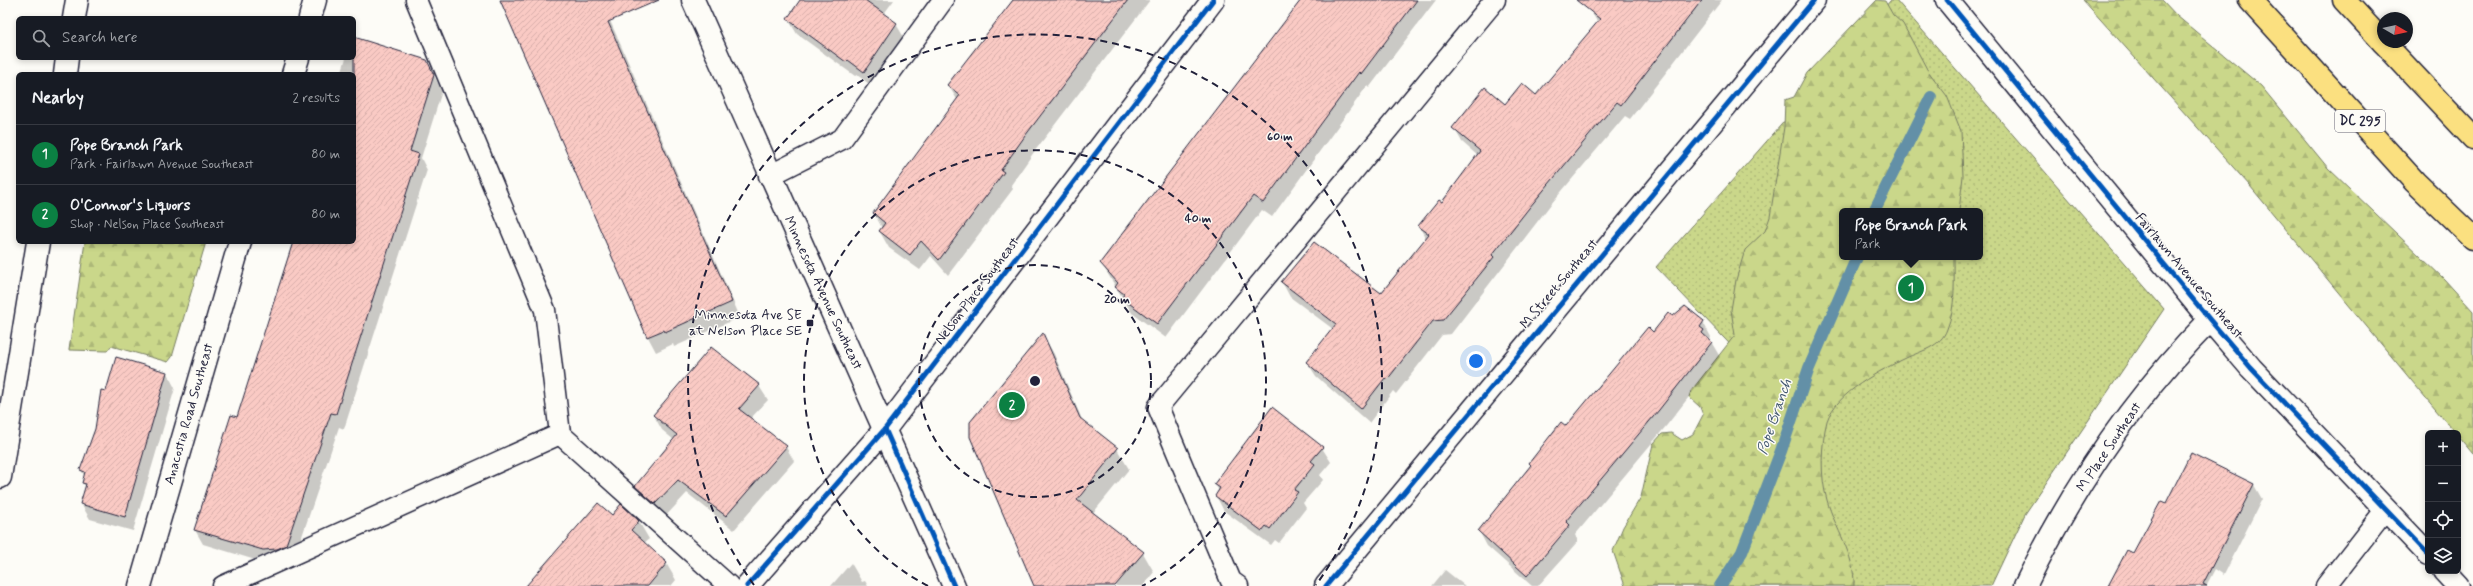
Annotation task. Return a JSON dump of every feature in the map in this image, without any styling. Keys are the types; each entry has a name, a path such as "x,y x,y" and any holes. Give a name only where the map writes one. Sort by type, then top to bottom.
{"highway":[{"name":"DC 295","path":"2250,0 2415,182 2473,238"},
{"path":"2344,0 2377,36"},
{"path":"2389,48 2473,138"}],"street":[{"path":"74,16 77,0"},
{"path":"311,16 315,0"},
{"name":"Minnesota Avenue Southeast","path":"693,0 769,176 885,429 954,586"},
{"name":"Nelson Place Southeast","path":"747,586 885,429 1213,0"},
{"name":"M Street Southeast","path":"1326,586 1814,0"},
{"name":"Fairlawn Avenue Southeast","path":"1947,0 2251,368 2425,551"},
{"path":"65,72 67,60"},
{"path":"294,72 297,60"},
{"path":"0,477 38,244"},
{"name":"Anacostia Road Southeast","path":"140,586 239,244"},
{"name":"M Place Southeast","path":"2025,586 2054,532 2113,438 2170,362 2210,320"},
{"path":"2447,574 2458,586"}],"lane":[{"path":"416,0 545,310 560,434 729,586"},
{"path":"769,176 842,139 943,0"},
{"path":"1238,586 1232,581 1158,407 1495,0"},
{"path":"223,586 560,434"},
{"path":"2326,586 2386,509"}],"green space":[{"path":"1877,0 1885,1 1893,15 1903,24 1928,71 1947,96 1961,131 1963,176 1959,208 1839,208 1839,260 1954,260 1953,303 1950,321 1944,335 1930,348 1906,358 1872,376 1849,392 1832,411 1827,421 1823,440 1823,481 1830,511 1848,552 1854,586 1625,586 1613,551 1623,527 1641,497 1653,444 1662,434 1671,433 1682,440 1693,434 1703,415 1700,407 1689,397 1691,391 1735,335 1731,310 1736,280 1745,250 1765,231 1770,217 1784,127 1785,100 1794,97 1807,73"},
{"path":"1891,0 1896,0 2164,309 2025,514 1991,586 1634,586 1769,385 1656,267"},
{"path":"2083,0 2162,0 2177,16 2261,86 2328,168 2444,279 2473,311 2473,454 2461,440 2461,430 2453,430 2250,186"},
{"path":"85,244 205,244 172,357 168,362 111,346 107,351 69,350"}],"building":[{"path":"500,0 659,0 608,22 732,302 665,332 664,330 647,337"},
{"path":"800,0 865,0 897,23 864,72 848,60 846,62 787,19"},
{"path":"1013,0 1128,0 1025,136 1001,170 1004,172 939,260 921,241 910,255 879,231 885,223 873,213 960,95 947,85"},
{"path":"1301,0 1417,0 1361,74 1359,72 1263,203 1253,196 1157,324 1122,298 1124,294 1115,287 1118,283 1100,263"},
{"path":"1576,0 1702,0 1621,105 1617,102 1529,208 1492,255 1494,257 1443,320 1433,321 1387,380 1385,378 1361,409 1306,362 1336,324 1281,282 1314,242 1381,293 1429,234 1418,226 1439,200 1442,202 1480,151 1452,128 1485,87 1505,104 1522,83 1536,95 1600,19"},
{"path":"356,38 427,60 434,75 410,151 419,154 336,414 331,413 286,545 277,549 263,550 194,530 231,415 237,417 292,244 356,244 356,72 354,72 354,60 356,60"},
{"path":"1685,306 1704,321 1700,327 1704,330 1702,333 1712,342 1659,410 1566,521 1570,525 1527,576 1478,531 1531,465 1529,463 1561,422 1566,426 1648,327 1653,332 1668,313 1673,316"},
{"path":"1043,333 1080,418 1118,448 1077,500 1144,552 1115,586 1034,586 970,437 970,422"},
{"path":"711,347 760,385 739,409 787,446 726,516 678,480 655,504 635,486 677,435 653,415"},
{"path":"116,357 167,372 125,517 80,504 86,484 82,483 85,472 80,470 95,429 101,390 106,391"},
{"path":"1272,407 1323,447 1311,461 1315,464 1294,490 1298,492 1270,529 1266,526 1262,531 1215,496 1220,488 1214,484"},
{"path":"2191,453 2254,484 2203,584 2207,586 2108,586 2127,550 2133,553 2161,501 2166,503"},
{"path":"598,503 612,515 621,504 639,521 631,530 667,563 648,586 526,586"}],"waterway":[{"name":"Pope Branch","path":"1876,208 1931,97"},
{"name":"Pope Branch","path":"1720,586 1742,552 1781,451 1809,368 1856,260"}],"cycle path":[{"path":"747,586 885,429 1213,0"},
{"path":"1326,586 1814,0"},
{"path":"1947,0 2251,368 2425,551"},
{"path":"885,429 954,586"}],"place":[{"name":"Pope Branch Park","path":"1911,288"},
{"name":"Minnesota Ave SE at Nelson Place SE","path":"810,323"},
{"name":"O'Connor's Liquors","path":"1012,405"}]}
